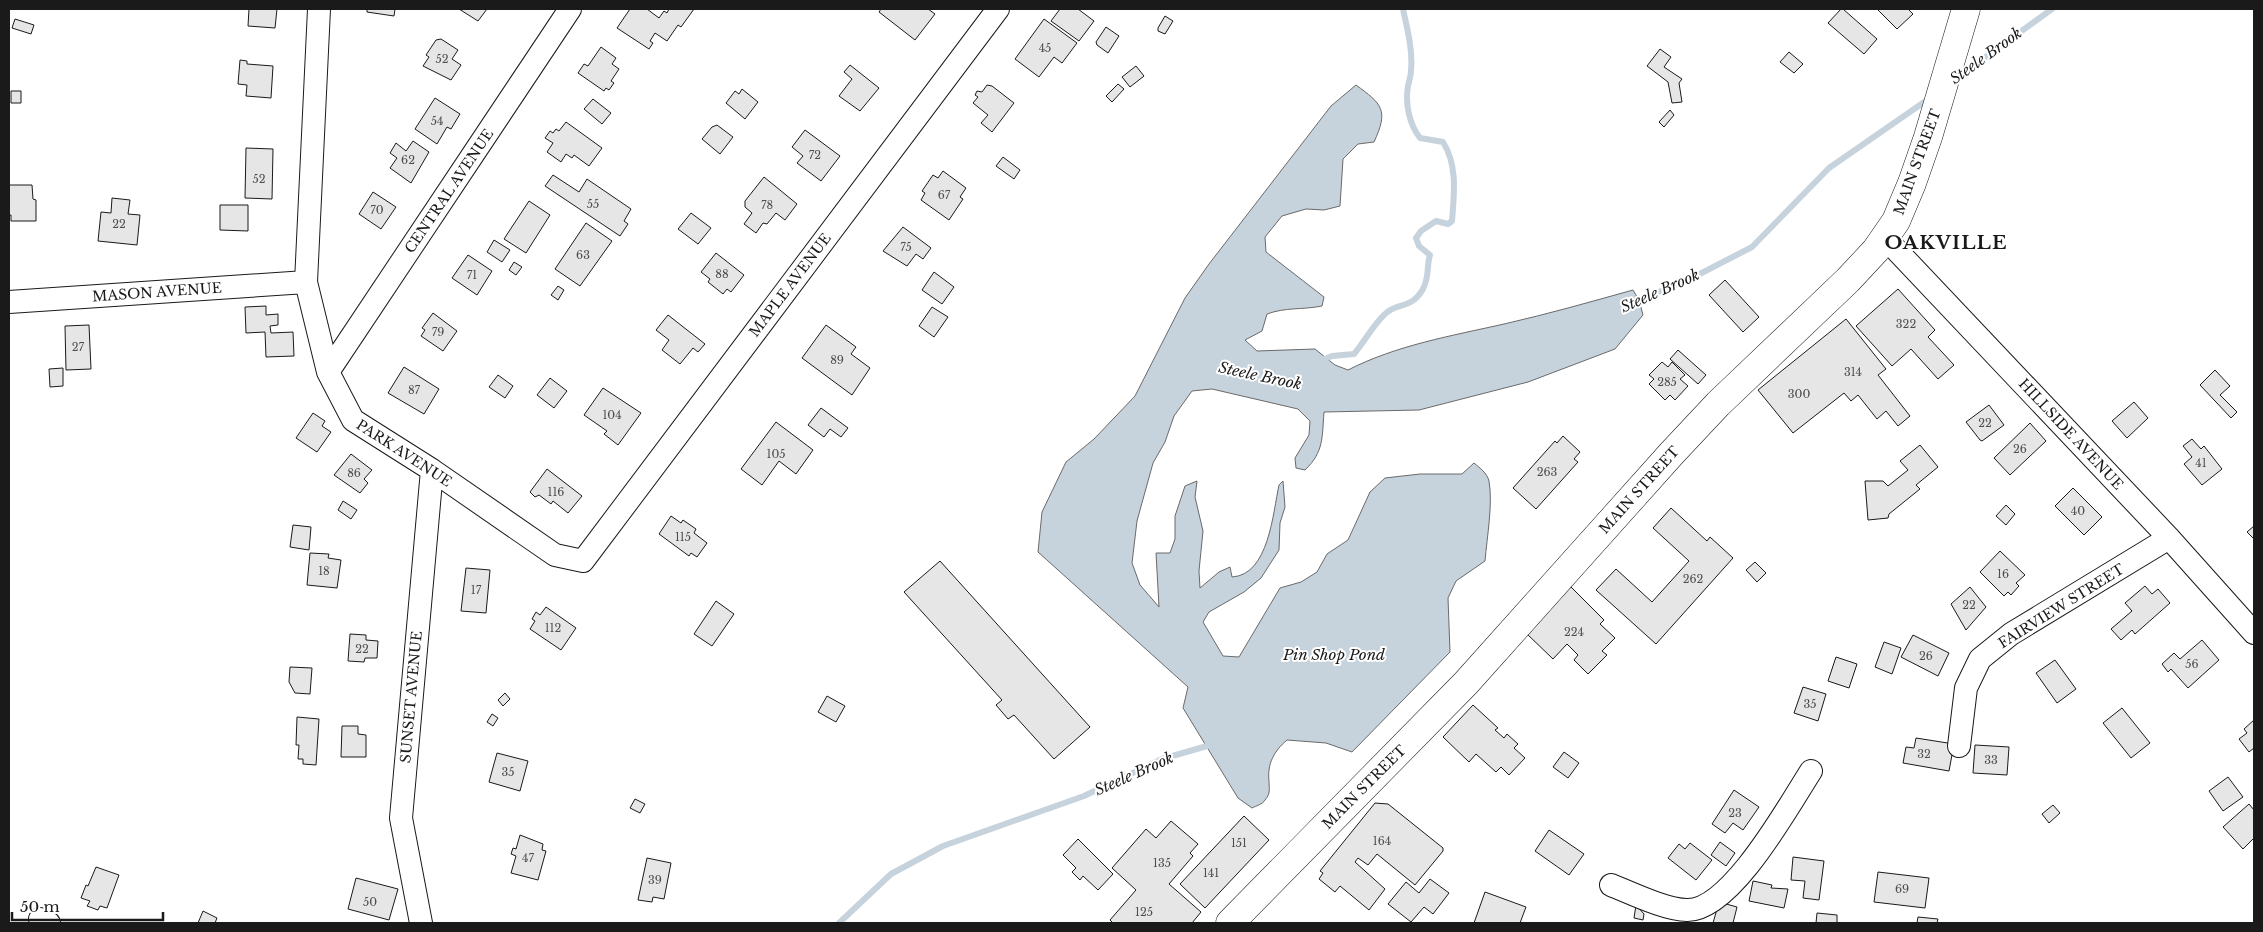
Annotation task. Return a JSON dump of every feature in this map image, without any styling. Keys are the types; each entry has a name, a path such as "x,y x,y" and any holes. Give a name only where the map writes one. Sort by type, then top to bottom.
{"main road":[{"name":"MAIN STREET","path":"1236,922 1466,683 1718,404 1853,275 1885,238 1906,200 1928,137 1963,17"}],"street":[{"name":"PARK AVENUE","path":"319,9 306,282 328,372 353,420 432,470 554,555 583,561"},
{"name":"CENTRAL AVENUE","path":"328,372 570,9"},
{"name":"MAPLE AVENUE","path":"583,561 998,9"},
{"name":"HILLSIDE AVENUE","path":"1885,238 2169,538 2254,633"},
{"name":"MASON AVENUE","path":"9,302 306,282"},
{"name":"SUNSET AVENUE","path":"421,923 401,818 432,470"},
{"name":"FAIRVIEW STREET","path":"1959,746 1966,688 1980,659 2011,634 2169,538"},
{"path":"1611,885 1686,917 1706,906 1728,890 1762,847 1811,771"}],"water":[{"name":"Pin Shop Pond","path":"1356,85 1372,97 1382,115 1379,131 1374,142 1358,144 1343,159 1340,206 1324,210 1306,209 1282,216 1265,237 1266,252 1324,297 1322,306 1281,310 1267,314 1262,331 1245,340 1257,351 1315,349 1335,365 1348,370 1386,354 1424,342 1537,316 1633,290 1639,300 1643,315 1615,349 1528,382 1419,410 1324,412 1321,444 1316,457 1305,470 1296,468 1295,458 1309,435 1310,421 1298,409 1212,389 1192,391 1174,416 1165,442 1153,463 1137,521 1132,563 1140,585 1159,607 1156,553 1170,553 1175,539 1175,516 1185,486 1197,481 1195,497 1203,531 1199,571 1200,588 1219,572 1230,567 1232,577 1244,574 1254,566 1262,554 1267,540 1279,485 1283,481 1285,507 1280,523 1279,550 1261,578 1244,592 1209,612 1203,622 1223,656 1239,657 1280,588 1301,582 1317,572 1327,554 1348,540 1370,492 1385,478 1420,474 1462,474 1474,463 1485,473 1489,481 1490,510 1485,561 1456,581 1448,598 1450,652 1352,752 1326,743 1287,740 1275,753 1270,763 1268,795 1263,803 1252,808 1238,798 1183,708 1188,687 1038,552 1042,512 1066,462 1094,439 1135,396 1185,298 1209,264 1331,106"}],"building":[{"path":"249,9 277,9 275,28 248,26"},
{"path":"367,9 395,9 394,16 367,12"},
{"path":"459,9 487,9 478,21"},
{"path":"630,9 647,9 659,18 664,11 667,13 669,9 694,9 681,27 678,25 667,41 655,33 650,41 653,43 649,49 617,28"},
{"path":"881,9 928,9 935,14 915,40 879,12"},
{"path":"1060,9 1078,9 1094,21 1079,41 1051,21"},
{"path":"1841,9 1877,39 1864,54 1828,23"},
{"path":"1877,9 1908,9 1913,14 1897,29"},
{"path":"1165,16 1173,21 1165,34 1158,31 1158,28"},
{"path":"15,19 34,25 31,34 12,28"},
{"path":"1044,19 1077,43 1062,63 1054,57 1039,77 1015,59"},
{"path":"1106,27 1119,36 1108,53 1097,45 1096,42"},
{"path":"441,39 458,50 452,59 461,65 451,80 423,66 429,57 426,55 436,40"},
{"path":"601,47 616,58 612,64 619,69 611,81 614,83 609,90 606,88 604,91 578,73 584,64 588,66"},
{"path":"1660,49 1671,57 1664,67 1682,79 1679,83 1682,102 1672,103 1668,82 1647,66"},
{"path":"1789,52 1803,64 1794,73 1780,62"},
{"path":"240,60 247,61 247,64 273,66 271,98 246,96 247,85 238,84"},
{"path":"850,65 879,88 860,111 839,96 852,79 844,72"},
{"path":"1136,66 1144,76 1130,87 1122,77"},
{"path":"1118,84 1124,89 1112,102 1106,96"},
{"path":"987,85 992,86 1014,103 992,132 981,123 988,115 973,103 978,97 975,95 977,91 982,92"},
{"path":"742,89 758,102 745,119 726,103 735,91 739,94"},
{"path":"11,91 21,91 21,103 11,103"},
{"path":"435,98 460,114 451,129 447,127 437,144 415,129"},
{"path":"593,99 611,113 602,124 584,109"},
{"path":"1670,110 1674,115 1664,127 1659,122"},
{"path":"566,122 602,148 589,166 574,155 572,158 566,154 561,162 547,152 553,143 545,138 550,131 553,133 556,129 559,131"},
{"path":"717,125 733,137 720,154 702,139 712,127"},
{"path":"805,130 840,156 821,181 797,163 803,156 792,147"},
{"path":"413,141 429,152 411,183 390,168 397,158 390,153 396,143 406,151"},
{"path":"246,148 273,149 272,199 245,198"},
{"path":"1003,157 1020,170 1014,179 996,166"},
{"path":"943,171 966,188 960,197 963,199 949,220 921,200 925,193 922,191 933,175 938,178"},
{"path":"553,175 579,192 587,179 631,209 624,221 628,224 620,236 545,186"},
{"path":"764,177 797,204 785,220 776,213 767,224 763,223 756,233 744,224 752,213 745,207 745,201"},
{"path":"9,185 32,185 33,199 36,200 36,221 11,221 11,215 9,215"},
{"path":"373,192 396,207 381,229 359,214"},
{"path":"112,198 130,200 128,214 140,215 137,245 98,241 101,212 111,213"},
{"path":"529,201 550,215 526,253 504,239"},
{"path":"220,205 248,205 248,231 220,230"},
{"path":"691,213 711,228 698,244 678,229"},
{"path":"586,223 612,241 580,286 555,269"},
{"path":"903,227 931,248 923,259 916,254 907,266 883,251"},
{"path":"494,240 510,250 502,262 487,252"},
{"path":"716,253 744,275 731,292 727,289 723,294 708,282 710,279 701,272"},
{"path":"468,255 492,271 477,295 452,278"},
{"path":"514,262 522,267 516,275 509,270"},
{"path":"934,272 954,287 942,304 922,290"},
{"path":"1725,280 1759,317 1743,332 1709,295"},
{"path":"558,286 564,290 558,300 551,295"},
{"path":"1898,289 1935,330 1928,337 1954,365 1938,379 1911,349 1892,366 1856,326"},
{"path":"266,306 266,315 278,314 278,325 270,326 271,333 293,332 294,356 266,357 265,332 246,333 245,307"},
{"path":"932,307 948,317 934,337 919,326"},
{"path":"433,313 457,331 443,351 421,336 425,330 422,328"},
{"path":"668,315 705,344 698,352 693,348 680,364 662,350 669,340 656,330"},
{"path":"1846,319 1886,369 1878,375 1910,416 1898,426 1886,411 1877,419 1858,395 1851,401 1844,393 1793,433 1758,390"},
{"path":"89,325 91,369 66,370 65,326"},
{"path":"826,325 856,347 851,354 870,368 852,395 802,358"},
{"path":"1678,350 1706,375 1698,384 1670,359"},
{"path":"1662,362 1668,367 1672,362 1685,375 1680,379 1688,386 1675,400 1670,395 1665,400 1649,384 1654,379 1649,375"},
{"path":"404,367 439,389 424,414 388,393"},
{"path":"63,368 63,386 50,387 49,369"},
{"path":"2215,370 2230,386 2220,395 2237,412 2231,418 2200,385"},
{"path":"498,375 513,386 505,398 489,387"},
{"path":"550,378 567,391 554,408 537,395"},
{"path":"603,388 641,413 618,445 604,434 607,431 584,415"},
{"path":"2134,402 2148,418 2127,438 2112,421"},
{"path":"1989,405 2004,425 1982,441 1966,422"},
{"path":"821,408 848,428 841,437 830,429 824,437 808,425"},
{"path":"313,413 325,421 322,426 331,432 317,452 296,438"},
{"path":"776,422 813,450 796,474 779,461 762,485 741,469"},
{"path":"2030,423 2046,441 2010,475 1994,458"},
{"path":"1563,436 1580,452 1574,459 1578,462 1536,509 1513,488 1555,441 1557,443"},
{"path":"2192,439 2201,449 2204,446 2222,469 2202,485 2184,464 2192,457 2183,446"},
{"path":"1920,445 1938,467 1916,485 1920,489 1889,514 1888,518 1868,520 1865,481 1883,481 1888,486 1908,470 1900,461"},
{"path":"351,454 372,470 364,479 368,483 360,493 334,475"},
{"path":"547,469 582,496 568,513 553,501 551,504 539,495 535,497 530,492"},
{"path":"2073,488 2102,517 2084,535 2055,506"},
{"path":"343,501 357,510 351,519 338,510"},
{"path":"2006,505 2015,514 2006,525 1996,516"},
{"path":"1671,508 1707,541 1710,537 1733,558 1656,644 1596,590 1616,569 1652,602 1689,561 1653,528"},
{"path":"671,516 681,523 683,520 696,529 694,533 707,543 697,557 691,553 689,556 659,534"},
{"path":"293,525 311,527 309,550 290,547"},
{"path":"2254,526 2254,539 2247,532"},
{"path":"2000,551 2025,575 2016,583 2019,586 2011,595 2008,592 2004,596 1980,572"},
{"path":"310,553 329,554 328,558 341,560 337,588 307,585"},
{"path":"940,561 1090,727 1054,759 1014,715 1008,719 996,705 1002,700 904,592"},
{"path":"1755,562 1766,573 1757,582 1746,570"},
{"path":"466,568 490,570 486,613 461,611"},
{"path":"2145,586 2152,594 2158,589 2170,603 2135,634 2132,630 2121,640 2111,629 2132,611 2125,603"},
{"path":"1571,587 1604,620 1600,624 1615,638 1602,651 1607,655 1588,674 1574,660 1578,655 1567,644 1553,659 1526,633"},
{"path":"1970,587 1986,607 1966,630 1951,604"},
{"path":"716,601 734,614 712,646 694,634"},
{"path":"546,607 576,628 561,650 530,629 535,621 532,619 536,612 540,615"},
{"path":"350,634 366,635 366,640 378,641 377,658 365,658 364,662 348,661"},
{"path":"1913,635 1949,653 1938,676 1901,657"},
{"path":"2202,640 2219,660 2188,688 2171,669 2168,672 2162,664 2174,653 2180,659"},
{"path":"1884,642 1901,648 1892,674 1875,667"},
{"path":"1836,657 1857,664 1849,688 1828,681"},
{"path":"2055,660 2076,689 2057,703 2036,673"},
{"path":"290,667 312,668 310,694 295,693 289,682"},
{"path":"1803,687 1826,694 1818,721 1794,713"},
{"path":"505,693 510,699 503,706 498,700"},
{"path":"827,696 845,706 836,722 818,712"},
{"path":"1473,705 1498,728 1495,730 1504,738 1507,734 1518,744 1514,748 1525,758 1509,775 1501,767 1496,772 1476,754 1469,762 1443,737"},
{"path":"2122,708 2150,743 2131,758 2103,723"},
{"path":"492,714 498,718 493,726 487,722"},
{"path":"297,717 319,719 316,765 303,764 303,759 298,759 299,745 296,745"},
{"path":"2254,720 2254,748 2249,752 2239,739 2247,733 2244,729"},
{"path":"342,726 358,726 358,734 366,735 366,757 341,757"},
{"path":"1916,738 1954,744 1949,771 1903,763 1906,747 1914,748"},
{"path":"1975,745 2009,747 2007,775 1973,773"},
{"path":"1564,752 1579,763 1568,778 1553,767"},
{"path":"497,753 528,761 520,791 489,782"},
{"path":"2228,777 2243,797 2223,811 2209,791"},
{"path":"1734,790 1759,807 1743,830 1733,823 1725,833 1712,824"},
{"path":"635,799 645,804 640,813 630,808"},
{"path":"1375,803 1388,804 1443,848 1443,851 1415,885 1377,854 1368,865 1358,858 1355,862 1385,889 1369,910 1340,886 1335,892 1319,879 1323,873 1320,871"},
{"path":"2249,804 2254,810 2254,838 2243,849 2223,827"},
{"path":"2053,805 2060,813 2049,823 2042,814"},
{"path":"1244,816 1269,840 1205,908 1180,884"},
{"path":"1171,821 1198,844 1190,853 1193,856 1169,884 1201,912 1192,923 1113,923 1110,920 1136,890 1112,868 1146,829 1156,838"},
{"path":"1549,830 1584,854 1569,875 1535,851"},
{"path":"520,835 543,844 542,850 546,851 538,880 511,873 516,856 511,854 513,848 516,849"},
{"path":"1078,839 1113,874 1098,890 1083,876 1080,880 1072,872 1076,868 1063,855"},
{"path":"1720,842 1735,853 1726,866 1711,855"},
{"path":"1690,843 1712,860 1696,880 1668,858 1679,844 1685,849"},
{"path":"1793,857 1824,861 1819,900 1803,898 1805,881 1791,880"},
{"path":"647,858 671,863 664,899 653,897 652,902 638,900"},
{"path":"96,867 119,875 107,908 100,906 98,910 87,906 90,901 81,898"},
{"path":"1878,872 1929,878 1925,908 1874,902"},
{"path":"356,878 398,889 389,920 348,909"},
{"path":"1430,879 1449,893 1433,914 1424,907 1411,922 1388,904 1406,882 1419,893"},
{"path":"1753,881 1772,885 1771,888 1788,889 1784,908 1749,901"},
{"path":"1485,892 1526,907 1520,923 1474,923"},
{"path":"1719,902 1737,907 1733,923 1713,923"},
{"path":"1636,905 1644,914 1643,920 1634,918"},
{"path":"203,911 217,918 215,923 198,923"},
{"path":"1817,913 1837,915 1837,923 1816,923"},
{"path":"1918,917 1938,919 1937,923 1917,923"}],"waterway":[{"path":"1320,361 1332,356 1354,354 1385,314 1394,308 1409,303 1418,296 1426,280 1430,255 1419,246 1416,238 1421,231 1436,221 1448,224 1452,221 1454,180 1448,151 1443,142 1420,138 1413,126 1409,113 1407,93 1411,72 1411,55 1403,9"},
{"name":"Steele Brook","path":"1954,80 2052,9"},
{"name":"Steele Brook","path":"1632,303 1690,279 1752,247 1829,168 1930,98"},
{"name":"Steele Brook","path":"839,923 891,874 943,846 1084,796 1162,759 1207,746 1211,741"}],"district":[{"name":"OAKVILLE","path":"1946,242"}]}
